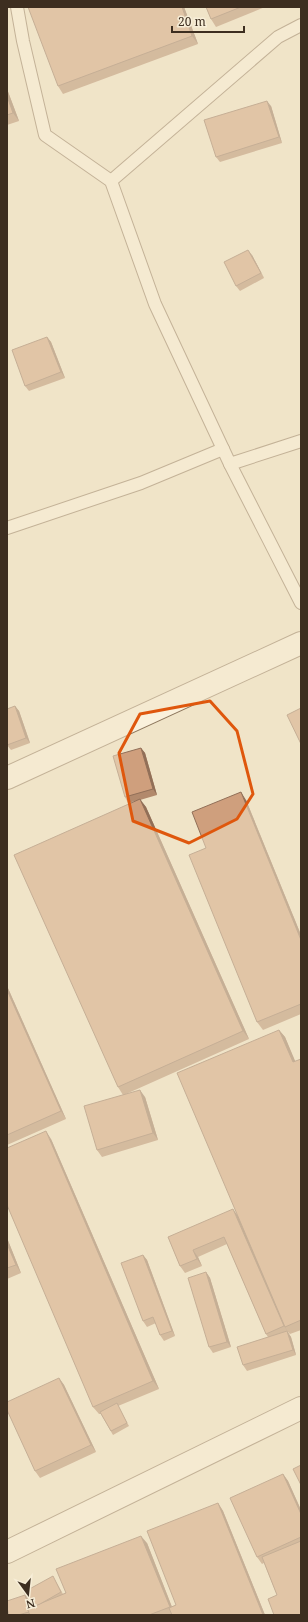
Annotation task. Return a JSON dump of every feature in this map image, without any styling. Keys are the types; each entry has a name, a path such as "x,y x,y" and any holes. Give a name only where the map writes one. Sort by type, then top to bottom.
{"street":[{"path":"7,778 301,643"},
{"path":"7,1552 301,1408"}],"lane":[{"path":"18,7 23,41 45,135 111,181 155,304 230,464 301,604"},
{"path":"111,181 278,36 301,25"},
{"path":"230,464 301,441"},
{"path":"8,527 140,483 223,449"}],"highlighted area":[{"path":"210,701 237,731 253,794 237,819 189,843 133,821 119,753 140,714"}],"building":[{"path":"28,7 182,7 192,36 58,86"},
{"path":"206,7 241,7 211,19"},
{"path":"7,96 13,113 7,115"},
{"path":"267,101 279,137 216,157 204,120"},
{"path":"248,250 261,273 236,286 224,262"},
{"path":"47,337 61,372 25,386 12,350"},
{"path":"15,706 26,738 7,745 7,709"},
{"path":"301,708 301,744 287,715"},
{"path":"141,748 153,789 125,797 113,756"},
{"path":"241,792 301,940 301,1004 257,1022 189,855 206,848 192,812"},
{"path":"140,799 243,1031 118,1087 14,855"},
{"path":"7,990 61,1111 7,1135"},
{"path":"279,1030 293,1062 301,1059 301,1320 285,1327 177,1073"},
{"path":"140,1090 153,1133 97,1150 84,1106"},
{"path":"46,1131 153,1381 93,1407 7,1205 7,1148"},
{"path":"233,1209 284,1326 266,1334 224,1237 193,1250 197,1259 180,1266 168,1237"},
{"path":"7,1244 16,1265 7,1268"},
{"path":"143,1255 172,1331 160,1335 153,1317 143,1321 121,1263"},
{"path":"206,1272 227,1342 209,1347 188,1278"},
{"path":"287,1331 293,1350 243,1365 237,1347"},
{"path":"59,1378 91,1445 35,1471 7,1410 7,1402"},
{"path":"117,1403 127,1423 111,1431 100,1412"},
{"path":"301,1465 301,1485 293,1469"},
{"path":"283,1474 301,1514 301,1537 257,1557 230,1498"},
{"path":"218,1503 263,1615 172,1615 169,1608 176,1605 147,1531"},
{"path":"141,1536 170,1607 149,1615 30,1615 27,1609 66,1593 56,1569"},
{"path":"301,1541 301,1615 274,1615 268,1599 277,1595 262,1557"},
{"path":"53,1576 61,1592 32,1607 24,1592"},
{"path":"25,1595 29,1608 27,1609 29,1612 18,1615 9,1615 7,1601"}]}
